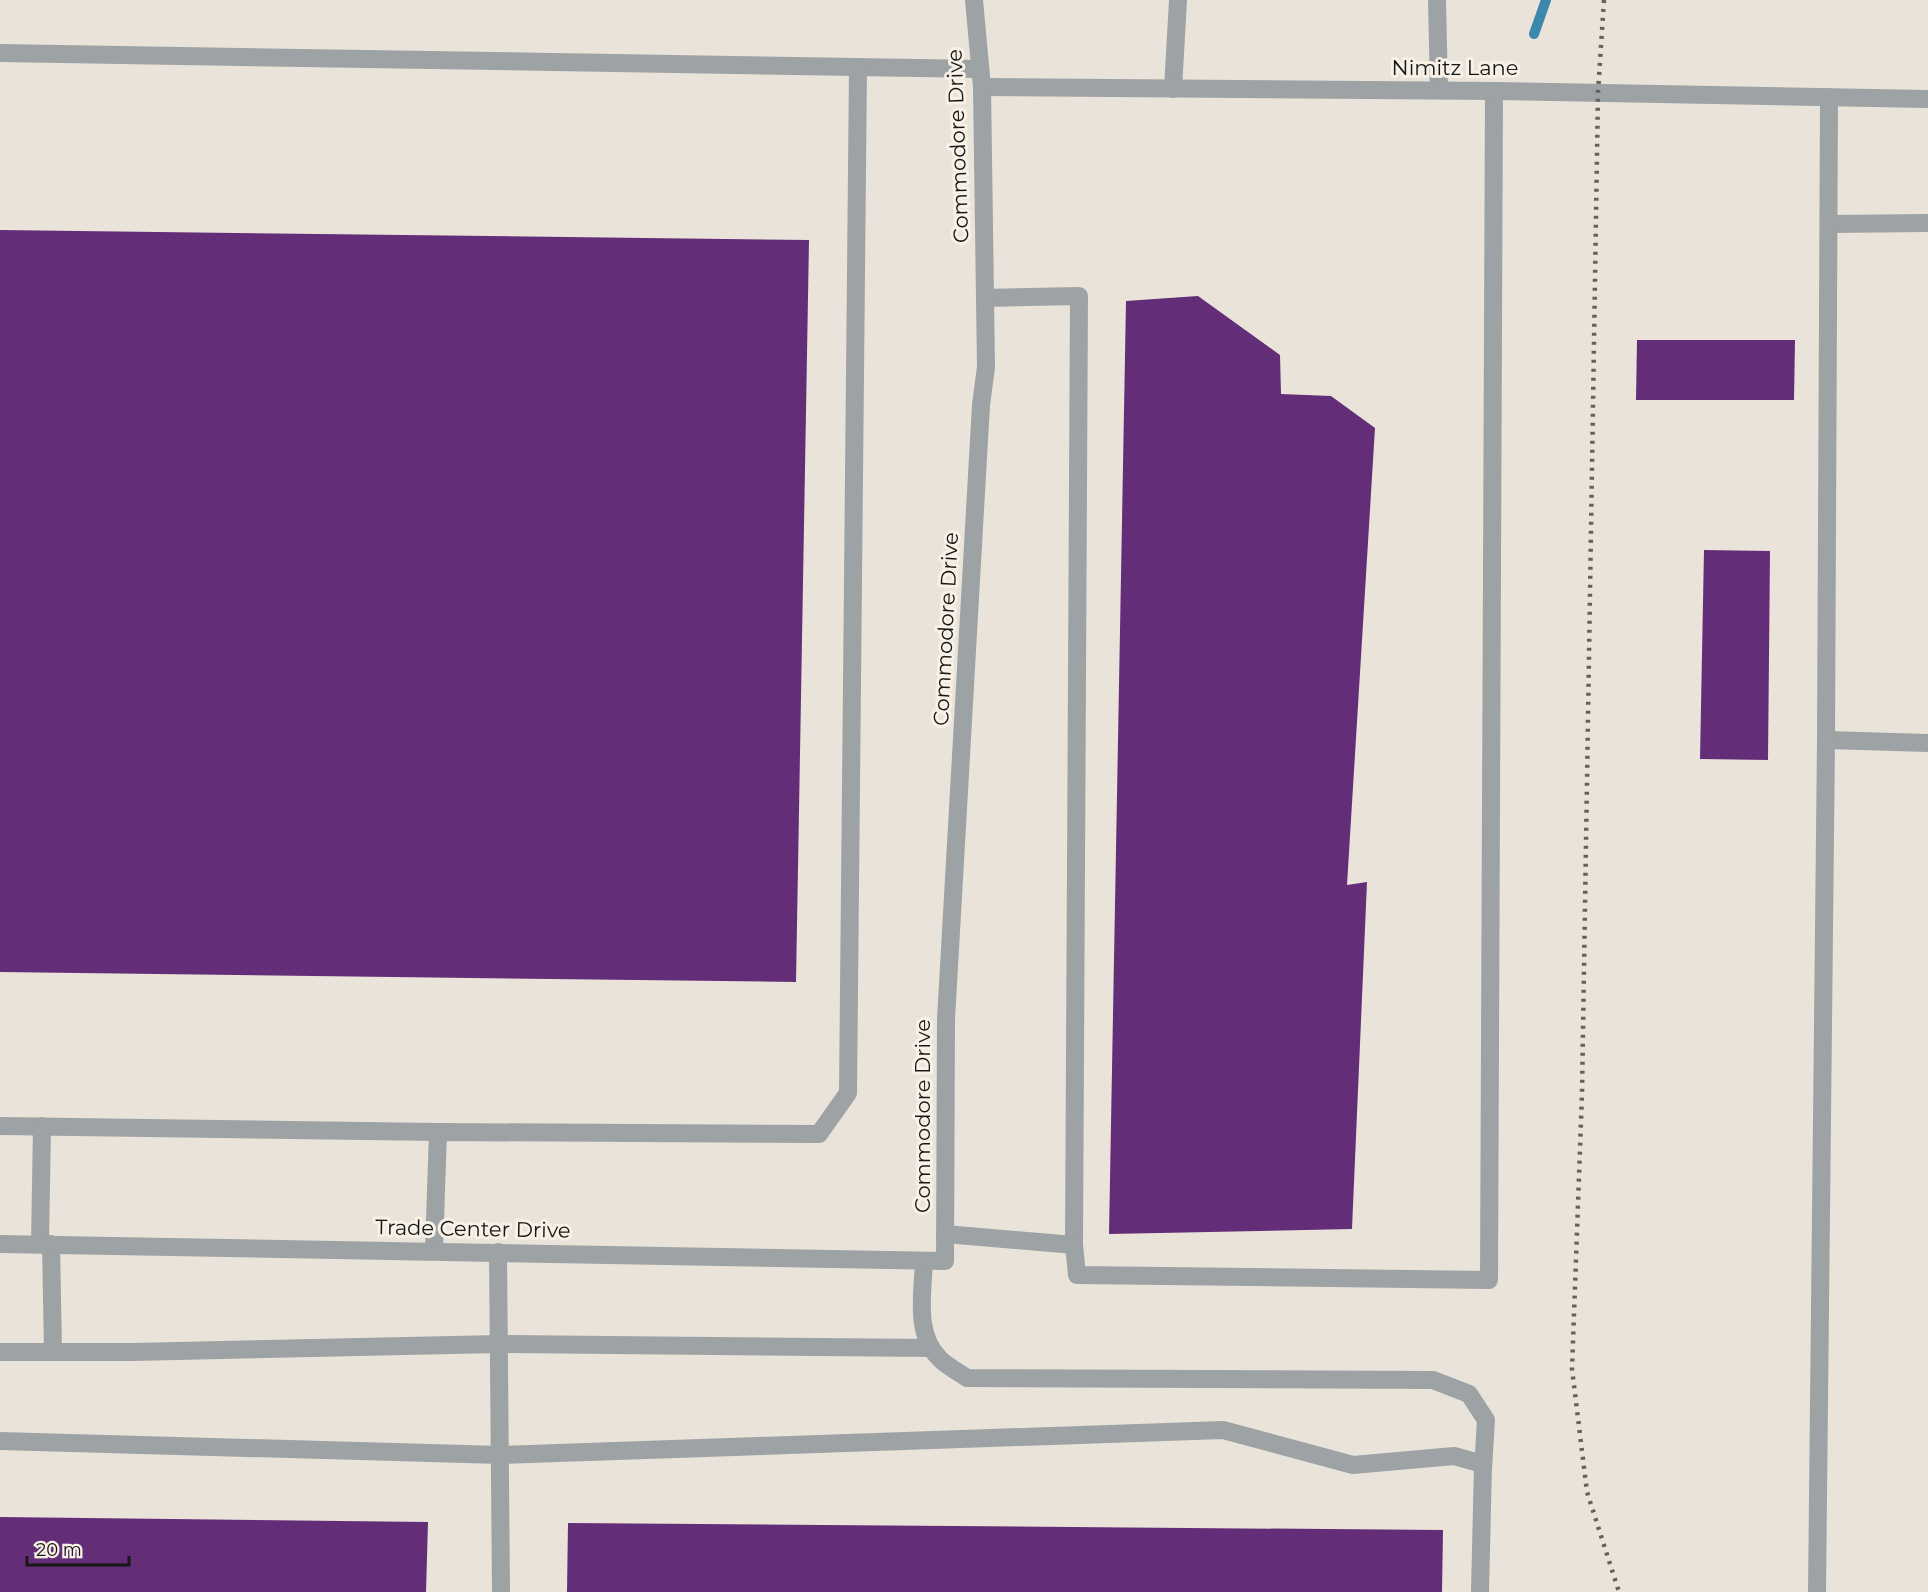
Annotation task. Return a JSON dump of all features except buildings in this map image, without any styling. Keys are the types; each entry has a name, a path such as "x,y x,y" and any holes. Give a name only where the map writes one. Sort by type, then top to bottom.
{"street":[{"name":"Commodore Drive","path":"945,1261 946,1019 981,405 986,367 981,78 974,0"},
{"path":"1173,89 1178,0"},
{"path":"1437,0 1440,90"},
{"name":"Nimitz Lane","path":"0,53 858,67 981,78 1173,89 1440,90 1928,99"},
{"path":"0,1126 819,1134 848,1093 858,67"},
{"path":"985,298 1079,296 1074,1245 1077,1275 1489,1280 1494,91"},
{"path":"1817,1592 1826,740 1829,97"},
{"path":"1829,224 1928,223"},
{"path":"1826,740 1928,743"},
{"path":"42,1126 45,1244 53,1352"},
{"path":"434,1250 438,1132"},
{"path":"945,1234 1074,1245"},
{"name":"Trade Center Drive","path":"0,1244 434,1250 945,1261"},
{"path":"498,1252 501,1592"},
{"path":"924,1261 921,1321 932,1348 940,1359 967,1378 1433,1380 1469,1394 1486,1420 1480,1592"},
{"path":"0,1352 499,1344 932,1348"},
{"path":"0,1441 500,1455 1223,1430 1353,1465 1454,1456 1483,1464 1483,1469"}],"waterway":[{"path":"1534,34 1546,0"}],"railway":[{"path":"1604,0 1598,92 1582,1094 1572,1369 1587,1492 1619,1592"}]}
